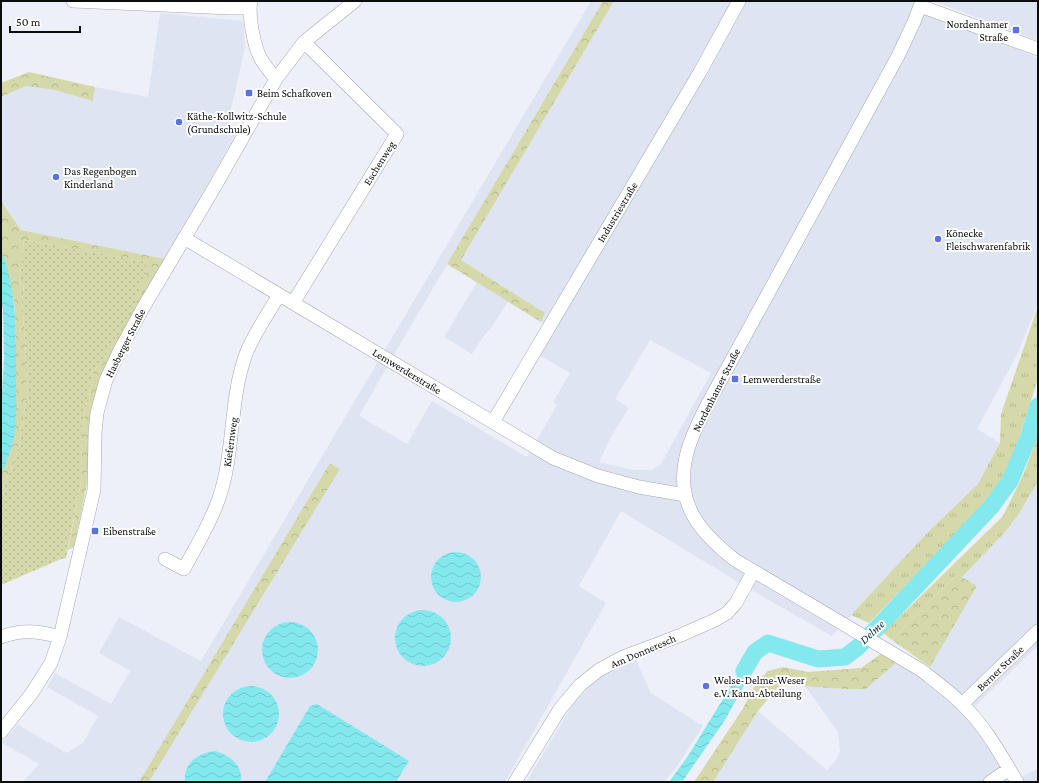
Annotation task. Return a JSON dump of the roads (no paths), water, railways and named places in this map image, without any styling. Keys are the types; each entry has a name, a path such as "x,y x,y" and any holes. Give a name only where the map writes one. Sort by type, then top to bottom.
{"street":[{"path":"73,1 230,8 250,4 254,38 260,59 276,79"},
{"name":"Hasberger Straße","path":"1,732 32,693 50,663 60,637 94,490 96,423 102,392 120,350 276,79 304,42 355,1"},
{"name":"Industriestraße","path":"493,422 700,72 740,1"},
{"path":"921,4 1038,49"},
{"name":"Nordenhamer Straße","path":"921,4 898,56 706,407 695,430 685,462 685,495 696,521 707,535 735,560 921,670 962,704 979,723 995,745 1017,782"},
{"name":"Eschenweg","path":"293,303 397,134 304,42"},
{"name":"Lemwerderstraße","path":"184,238 554,458 580,470 598,476 639,487 685,495"},
{"name":"Kiefernweg","path":"165,559 184,569 213,513 225,479 239,383 246,353 279,295"},
{"name":"Am Donneresch","path":"515,782 560,709 580,685 599,670 623,658 681,635 727,613 736,603 753,572"},
{"path":"1,637 27,631 41,632 60,637"},
{"name":"Berner Straße","path":"962,704 1038,631"},
{"path":"990,782 1009,769"}],"water":[{"path":"1,250 11,281 15,314 16,421 12,446 1,475 1,412 4,358 3,311 1,298"},
{"path":"456,552 466,554 474,559 479,567 481,577 479,587 474,595 466,600 456,602 446,600 438,595 433,587 431,577 433,567 438,559 446,554"},
{"path":"418,610 428,610 443,618 449,627 451,638 449,649 443,658 428,666 418,666 407,661 400,654 395,643 395,633 400,622 407,615"},
{"path":"285,622 295,622 310,630 316,639 318,650 316,661 310,670 295,678 285,678 274,673 267,666 262,655 262,645 267,634 274,627"},
{"path":"755,652 750,675 725,720 682,782 669,782 688,756 742,668"},
{"path":"246,686 256,686 271,694 277,703 279,714 277,725 271,734 256,742 246,742 235,737 228,730 223,719 223,709 228,698 235,691"},
{"path":"317,704 409,761 396,782 265,782 310,706"},
{"path":"215,751 226,755 238,766 241,782 185,782 186,769 189,764 203,754"}],"waterway":[{"name":"Delme","path":"744,671 755,652 768,643 818,659 845,657 858,647 991,507 1010,481 1029,436 1038,406"}],"place":[{"name":"Nordenhamer Straße","path":"1016,30"},
{"name":"Beim Schafkoven","path":"249,93"},
{"name":"Käthe-Kollwitz-Schule (Grundschule)","path":"179,122"},
{"name":"Das Regenbogen Kinderland","path":"56,177"},
{"name":"Könecke Fleischwarenfabrik","path":"938,239"},
{"name":"Lemwerderstraße","path":"735,379"},
{"name":"Eibenstraße","path":"95,531"},
{"name":"Welse-Delme-Weser e.V. Kanu-Abteilung","path":"706,686"}]}
